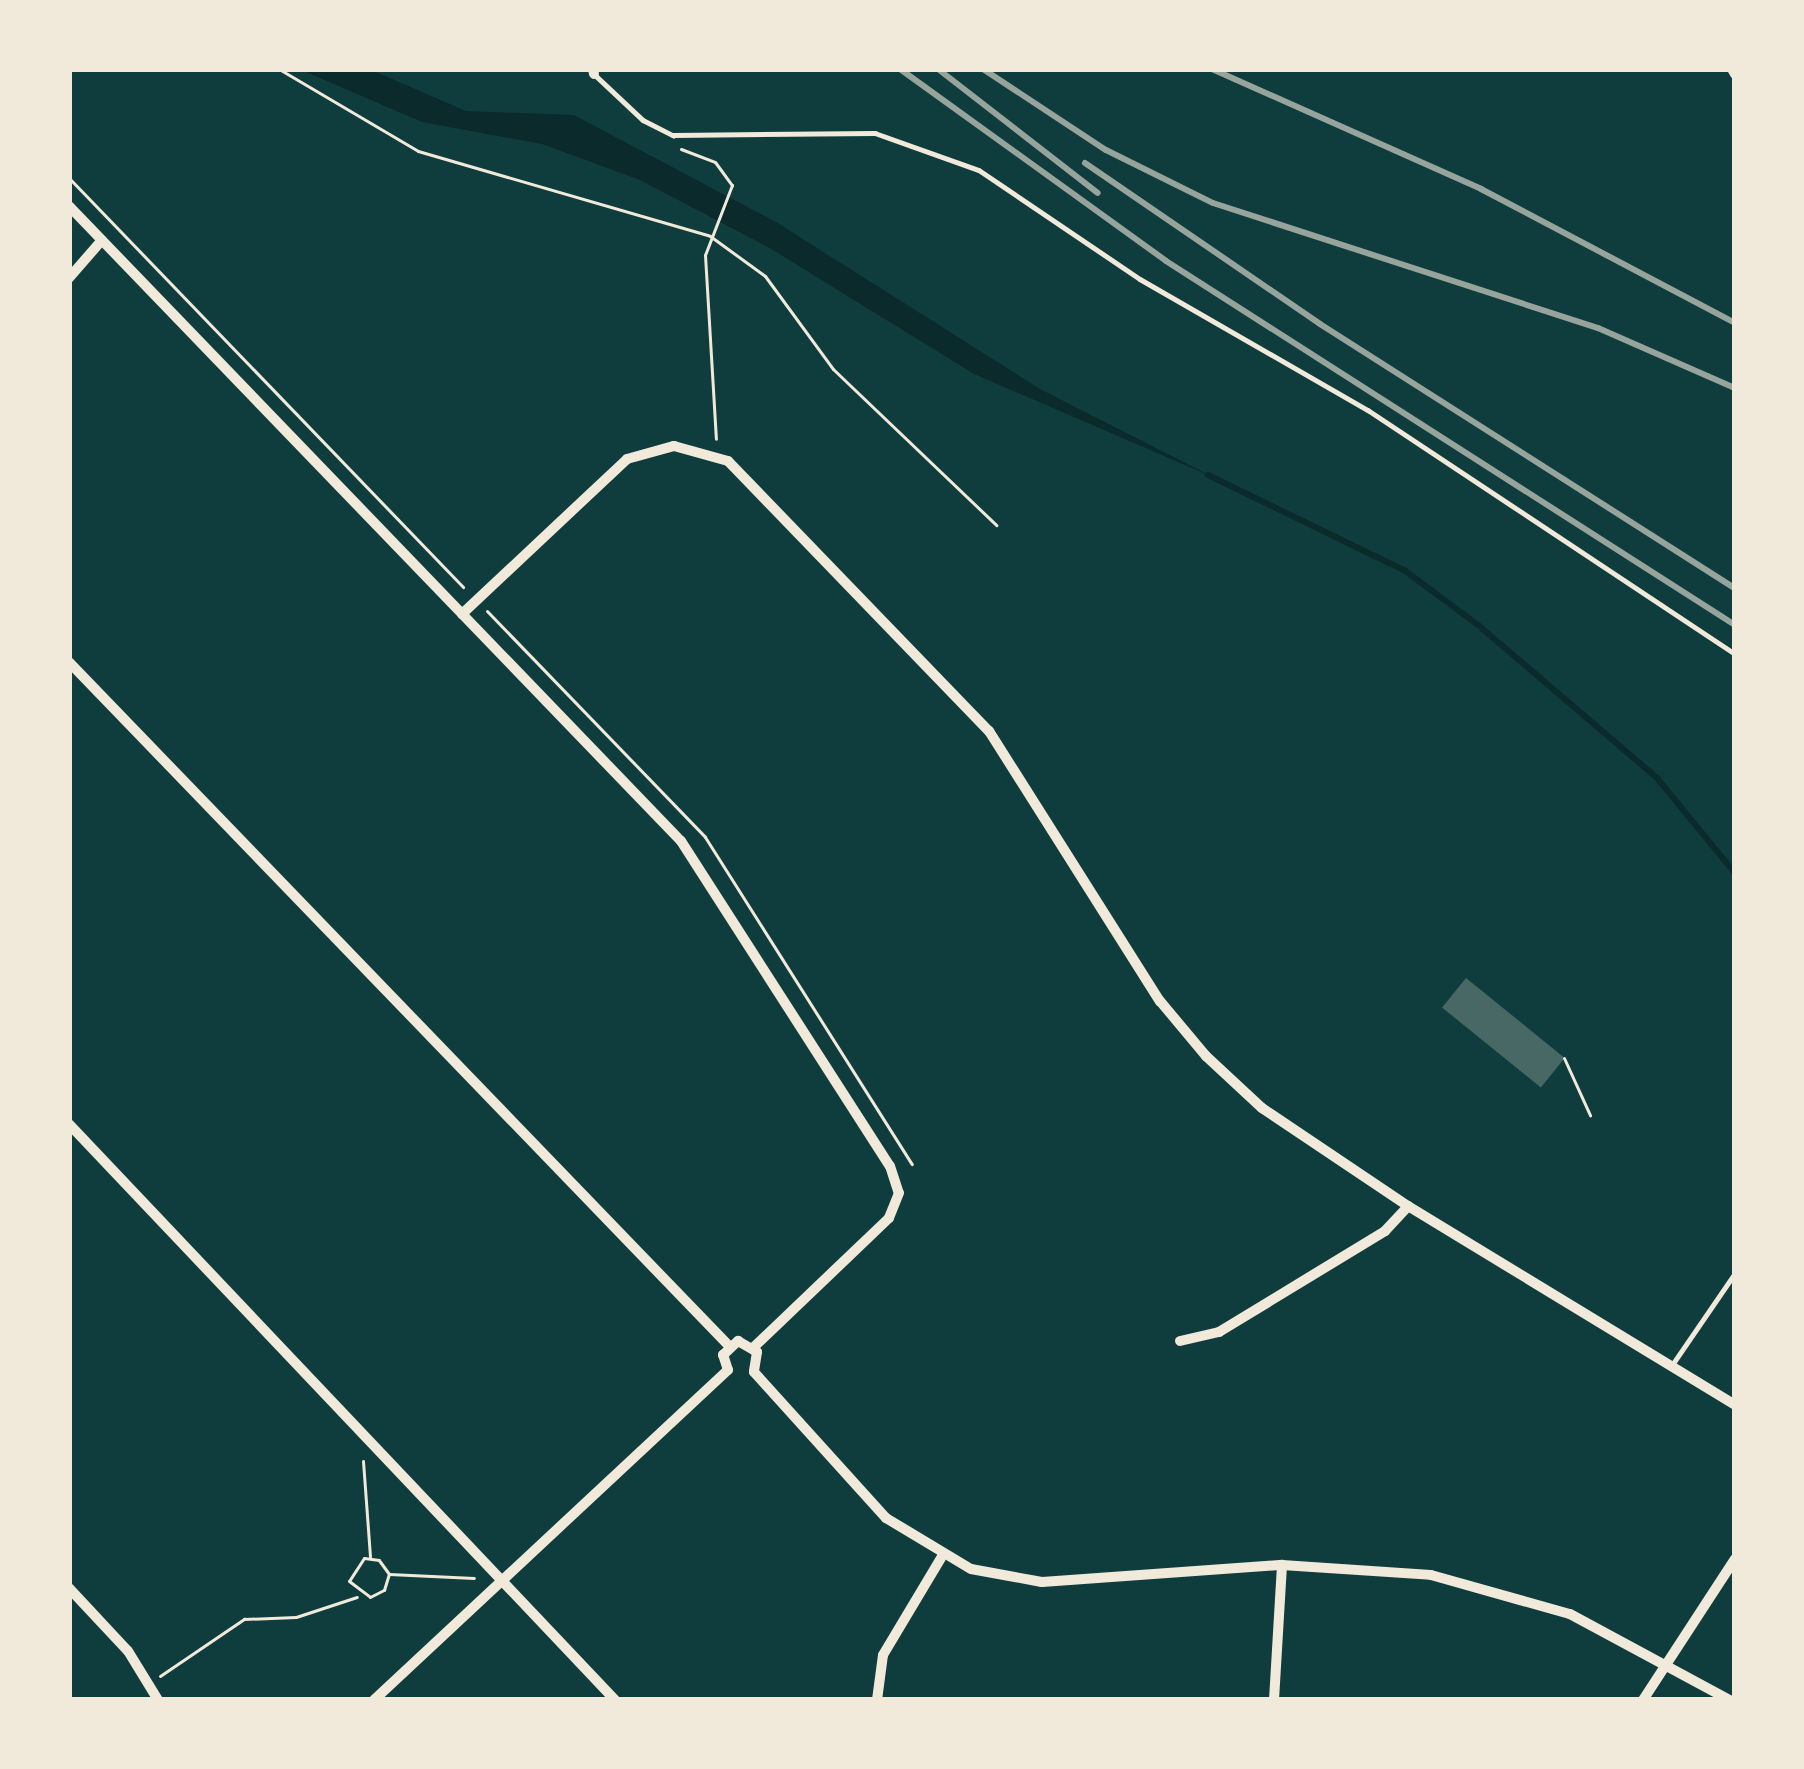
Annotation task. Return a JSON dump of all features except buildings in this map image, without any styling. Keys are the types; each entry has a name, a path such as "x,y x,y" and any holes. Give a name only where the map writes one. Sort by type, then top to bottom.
{"street":[{"path":"69,206 697,860 890,1166 899,1193 889,1218 754,1346 729,1346 69,662"},
{"path":"69,278 102,240"},
{"path":"462,614 627,459 664,447 714,453 989,731 1160,1000 1206,1056 1262,1108 1408,1206 1735,1406"},
{"path":"69,1124 506,1577 615,1700"},
{"path":"1180,1341 1219,1332 1385,1231 1408,1206"},
{"path":"374,1700 728,1370 729,1346"},
{"path":"754,1346 754,1372 886,1517 940,1558 1042,1582 1282,1565 1394,1569 1489,1587 1664,1660 1730,1700"},
{"path":"728,1370 740,1377 754,1372"},
{"path":"877,1700 883,1655 940,1558"},
{"path":"1643,1700 1664,1660 1735,1559"},
{"path":"1274,1700 1282,1565"},
{"path":"69,1588 158,1700"}],"lane":[{"path":"593,72 643,120 673,135 849,130 947,156 1368,410 1735,654"},
{"path":"1672,1365 1735,1273"}],"path":[{"path":"279,69 418,151 710,236 765,276 833,369 996,525"},
{"path":"714,453 704,284 710,236 730,192"},
{"path":"1564,1058 1590,1115"},
{"path":"363,1460 370,1557 388,1574 506,1577"},
{"path":"360,1595 349,1575 370,1557"},
{"path":"149,1684 244,1619 296,1617 360,1595 380,1594 388,1574"}],"water":[{"path":"299,69 369,69 466,111 574,115 776,222 1040,389 1215,478 974,374 768,247 640,180 542,144 422,122"}],"waterway":[{"path":"1208,475 1404,570 1478,625 1657,778 1735,873"}],"railway":[{"path":"900,69 1166,261 1735,625"},
{"path":"938,69 1098,193"},
{"path":"983,69 1106,150 1213,203 1598,328 1735,388"},
{"path":"1212,69 1481,189 1735,323"},
{"path":"1085,163 1320,324 1735,588"}]}
